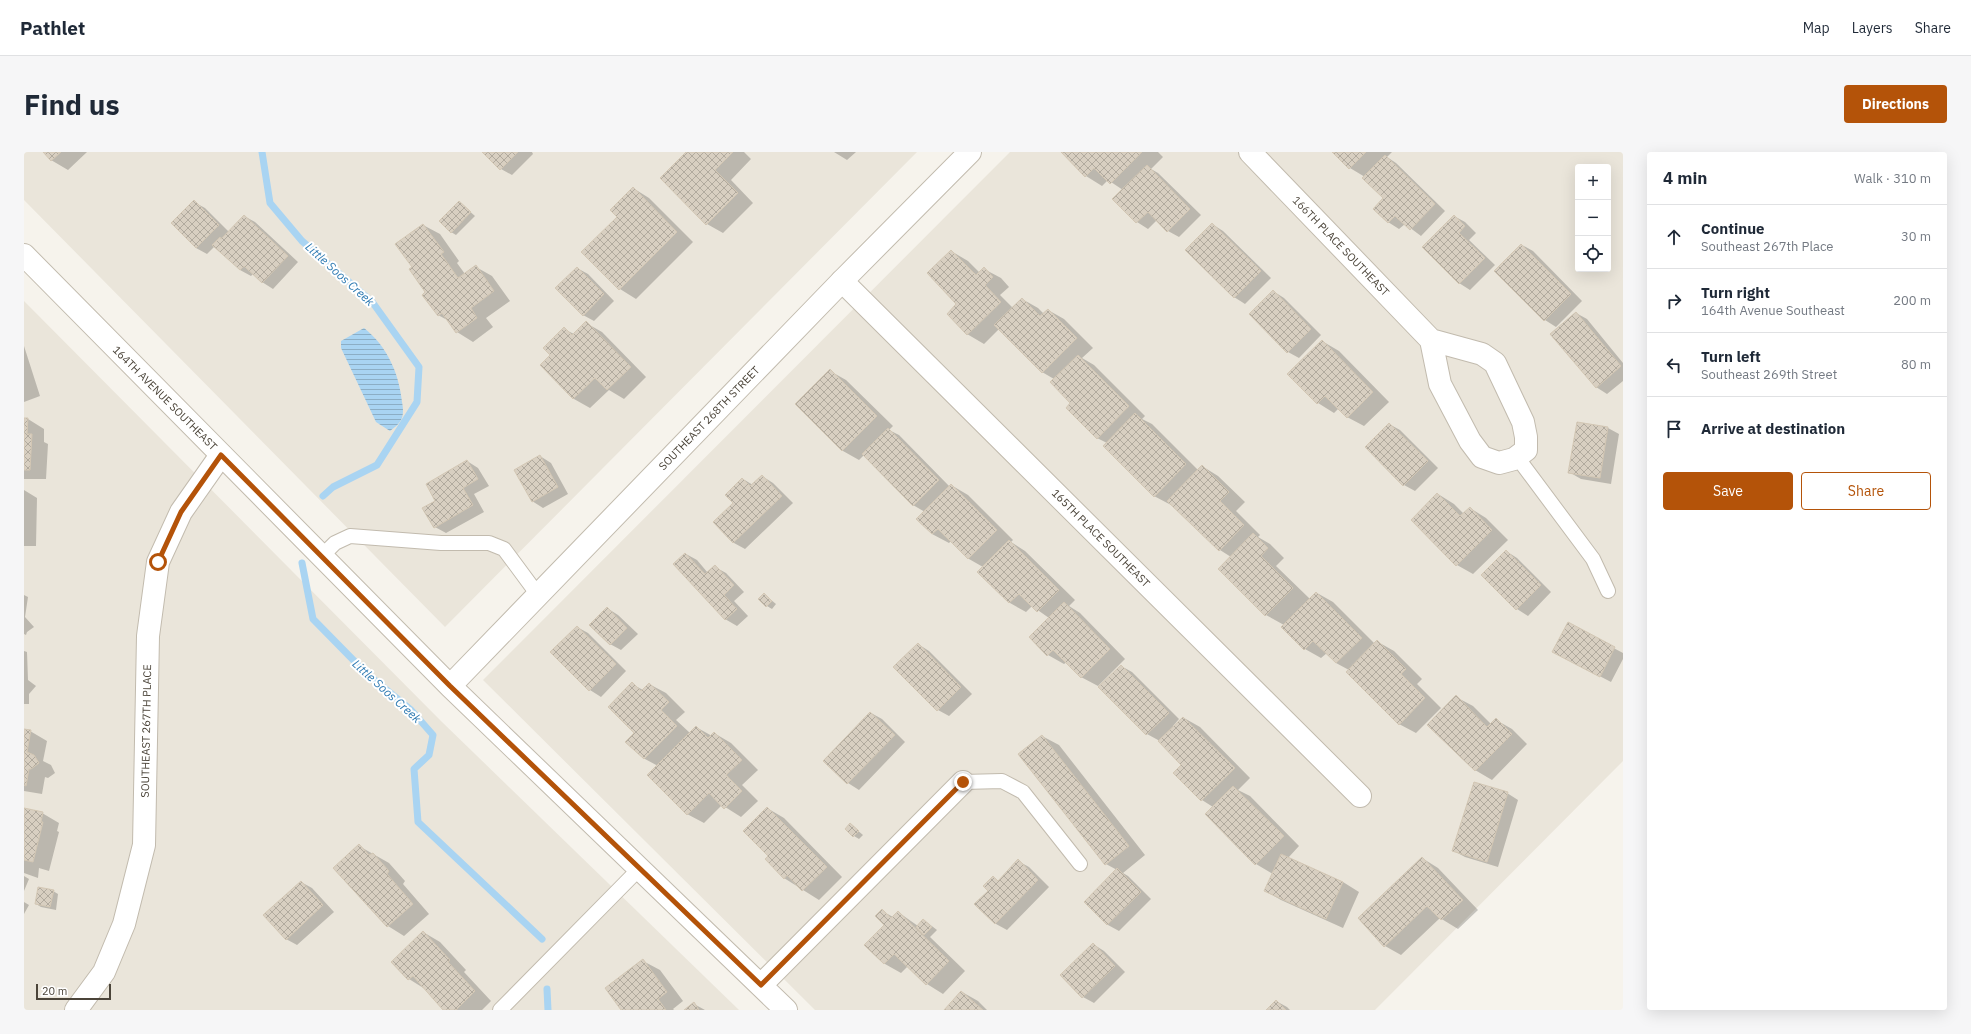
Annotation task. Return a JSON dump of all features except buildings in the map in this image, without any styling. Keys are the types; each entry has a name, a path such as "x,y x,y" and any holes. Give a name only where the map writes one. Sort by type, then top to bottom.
{"street":[{"name":"SOUTHEAST 268TH STREET","path":"450,686 842,281 970,152"},
{"name":"166TH PLACE SOUTHEAST","path":"1250,152 1431,340"},
{"name":"164TH AVENUE SOUTHEAST","path":"24,255 450,686 786,1010"},
{"name":"165TH PLACE SOUTHEAST","path":"842,281 1360,796"},
{"path":"1431,340 1482,354 1495,363 1523,422 1526,436 1526,450 1517,457 1499,463 1482,457 1470,441 1440,384 1431,340"},
{"name":"SOUTHEAST 267TH PLACE","path":"76,1010 104,972 124,924 144,845 148,636 158,562 181,512 221,455"},
{"path":"761,985 963,782"}],"lane":[{"path":"1517,457 1593,559 1608,591"},
{"path":"322,556 335,543 350,536 441,543 489,543 504,549 538,595"},
{"path":"963,782 1002,781 1023,792 1080,864"},
{"path":"500,1010 640,868"}],"shaded area":[{"path":"24,152 917,152 445,627 24,200"},
{"path":"1010,152 1623,152 1623,761 1375,1010 815,1010 483,680"},
{"path":"24,301 441,721 739,1010 24,1010"}],"water":[{"path":"364,328 379,343 385,352 395,371 398,381 403,406 403,416 399,423 390,431 376,422 341,348 341,341"}],"waterway":[{"name":"Little Soos Creek","path":"262,152 270,203 302,241 373,303 419,367 417,402 377,465 333,487 323,496"},
{"name":"Little Soos Creek","path":"302,563 313,619 366,673 411,710 433,735 429,755 414,769 418,822 542,939"},
{"name":"Little Soos Creek","path":"547,989 548,1010"}],"route":[{"path":"158,562 181,512 221,455 450,686 761,985 963,782"}]}
